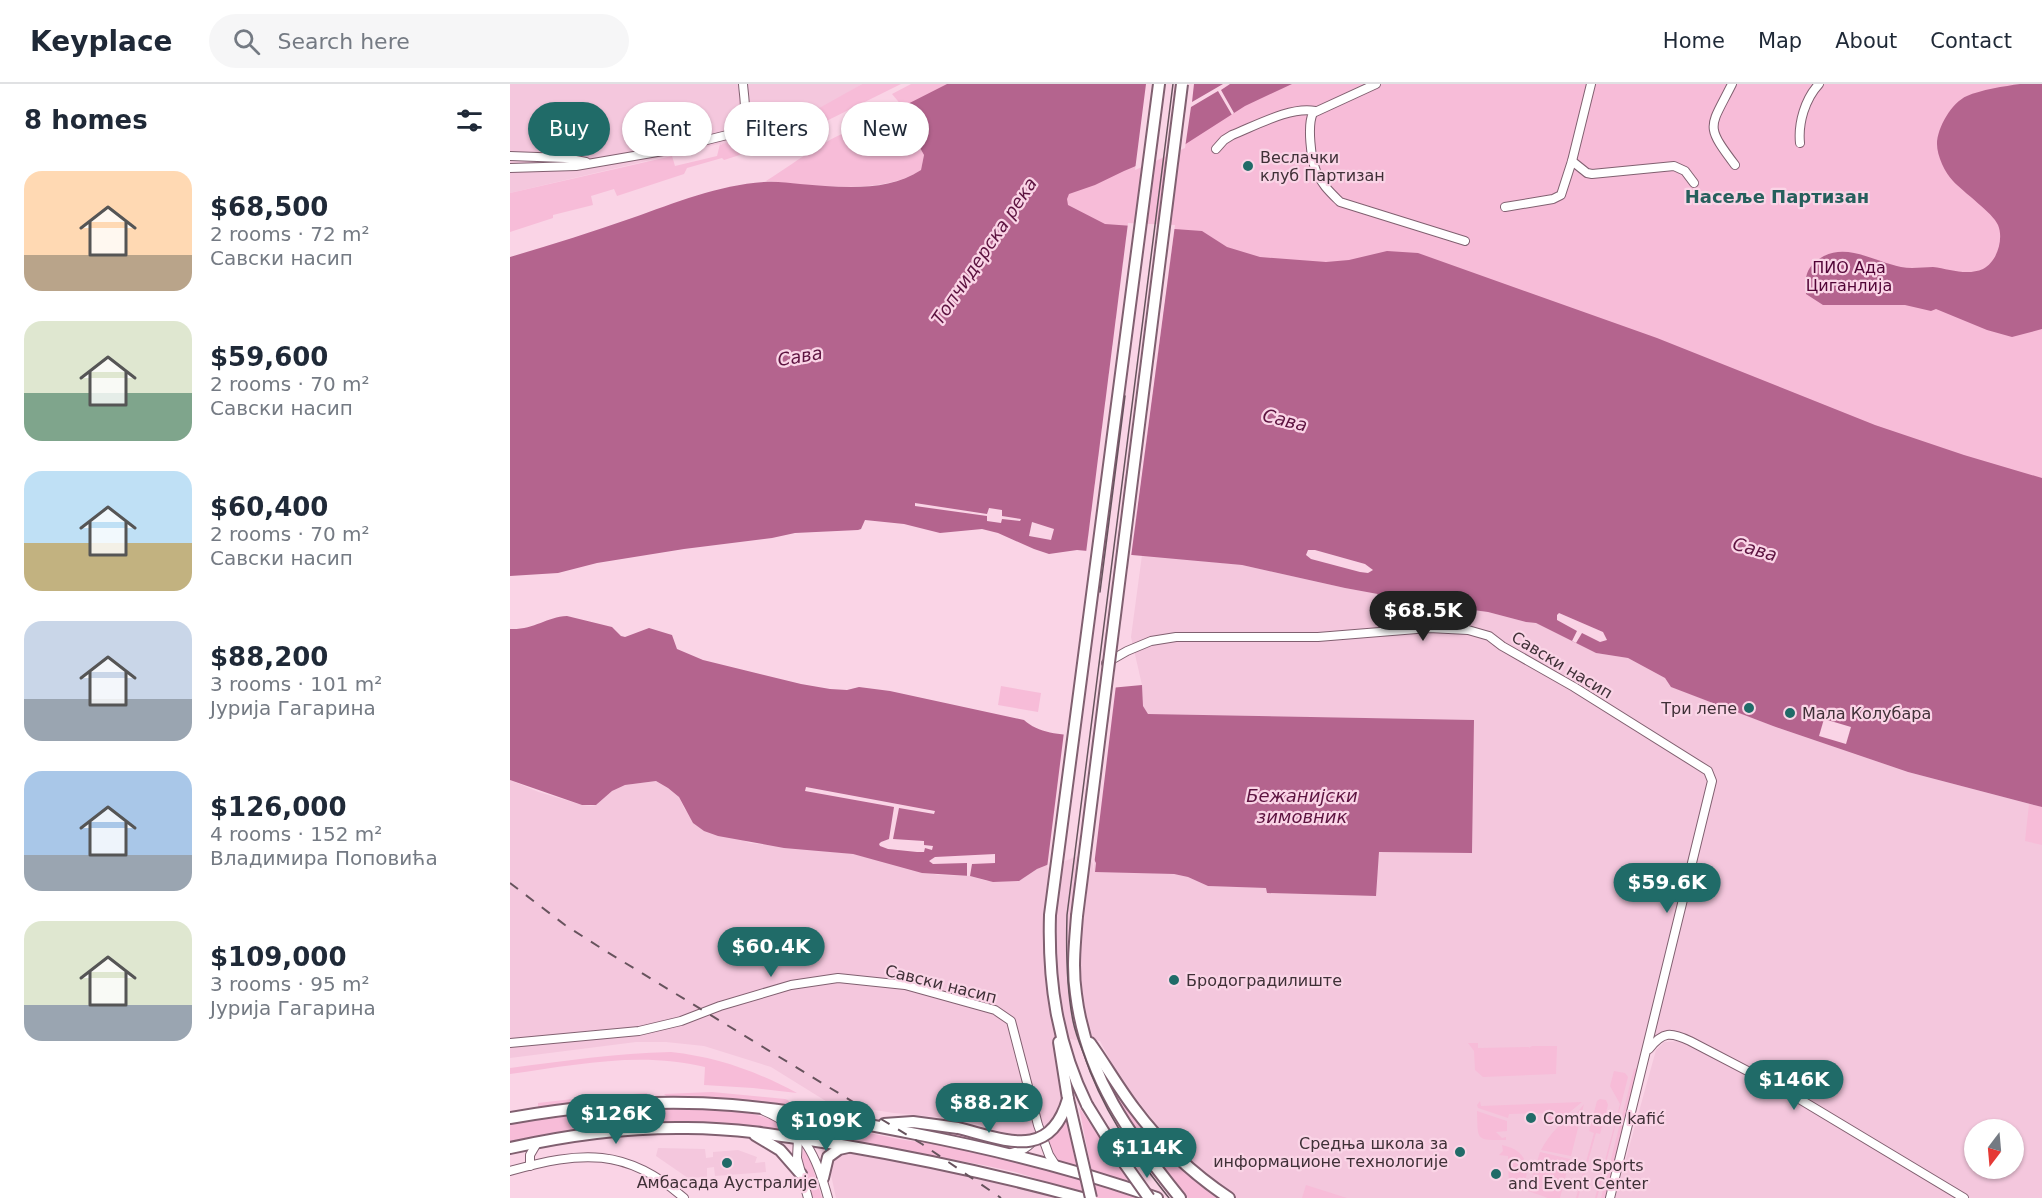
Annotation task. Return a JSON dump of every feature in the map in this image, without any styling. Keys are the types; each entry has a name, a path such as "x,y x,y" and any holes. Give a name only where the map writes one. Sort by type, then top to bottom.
{"main road":[{"path":"1091,1198 1061,1062 1060,1033 1050,977 1050,915 1159,84"},
{"path":"1180,1198 1145,1153 1116,1110 1099,1076 1085,1037 1076,993 1075,952 1077,916 1182,84"},
{"path":"1060,1033 1088,1105 1113,1147 1149,1198"},
{"path":"1085,1037 1135,1109 1180,1158 1228,1198"},
{"path":"875,1126 913,1122 958,1128 1007,1140 1034,1140 1057,1126 1064,1114 1068,1099"},
{"path":"510,1118 574,1109 653,1103 755,1107 843,1120 1009,1154 1056,1166 1157,1198"},
{"path":"510,1148 574,1135 635,1129 695,1128 743,1131 801,1137 961,1167 1082,1198"},
{"path":"743,1131 773,1145 801,1174"},
{"path":"823,1178 828,1157 838,1149 850,1147"}],"street":[{"path":"510,168 554,168 663,151 739,131 744,119 743,84"},
{"path":"1216,149 1232,135 1293,112 1315,111 1377,84"},
{"path":"1505,207 1553,199 1561,195 1591,84"},
{"path":"1732,84 1718,111 1713,128 1717,141 1735,165"},
{"path":"1800,143 1798,130 1805,107 1818,84"},
{"path":"1315,111 1309,126 1316,170 1326,189 1340,202 1465,241"},
{"path":"510,156 565,158 588,162"},
{"path":"1572,161 1587,173 1592,174 1674,166 1685,171 1694,183"},
{"name":"Савски насип","path":"1104,663 1151,641 1176,637 1318,637 1429,628 1468,630 1489,636 1708,771 1712,781 1610,1198"},
{"name":"Савски насип","path":"510,1043 639,1031 681,1021 720,1006 791,985 813,981 845,978 892,983 957,998 995,1010 1008,1017 1013,1025 1038,1125 1049,1155 1056,1166"},
{"path":"1647,1053 1658,1039 1668,1034 1675,1034 1786,1091 1964,1198"},
{"path":"755,1107 777,1116 801,1137 813,1154 828,1198"},
{"path":"808,1198 797,1158 801,1137 817,1123 843,1120"},
{"path":"1009,1154 1024,1150 1031,1144 1036,1136 1038,1125"},
{"path":"530,1165 530,1155 538,1142"},
{"path":"510,1148 523,1154 530,1165"},
{"path":"510,1171 530,1165 576,1158 612,1159 635,1165 652,1173 684,1198"}],"shaded area":[{"path":"510,84 862,84 829,104 724,102 723,145 712,146 712,102 622,102 622,156 668,156 510,193"},
{"path":"1142,555 1242,565 1345,588 1488,612 1536,623 1596,653 1628,658 1665,678 1672,687 1773,726 1908,772 2042,807 2042,1198 1969,1198 1887,1149 1676,1032 1645,1051 1605,1198 1236,1198 1215,1185 1175,1148 1119,1077 1100,1041 1055,1036 1061,1059 1063,1097 1061,1107 1057,1122 1029,1140 959,1119 894,1113 829,1103 771,1067 704,1046 636,1042 510,1058 510,780 539,792 591,806 625,785 656,781 679,797 685,810 749,843 853,854 938,875 970,876 987,881 1022,879 1037,869 1082,851 1090,852 1096,863 1095,871 1174,874 1188,877 1208,886 1267,888 1267,893 1375,896 1379,851 1474,720 1148,714 1143,706 1142,685 1131,637"},
{"path":"1664,1042 1689,1043 1784,1093 1959,1198 1615,1198 1656,1050"},
{"path":"658,1148 705,1149 706,1158 713,1157 713,1152 738,1150 757,1157 755,1163 765,1162 766,1172 715,1176 714,1167 707,1168 707,1177 688,1178 656,1156"},
{"path":"846,1153 966,1173 1063,1198 836,1198 830,1170 833,1160 838,1155"}],"green space":[{"path":"862,84 901,84 865,102 841,102 841,114 829,120 829,103"},
{"name":"ПИО Ада Циганлија","path":"911,84 2042,84 2042,531 1017,243 929,138 929,102 899,102 892,94"},
{"path":"841,134 841,156 924,156 921,170 905,178 867,186 825,186 766,181 805,156 829,156 829,140"},
{"path":"720,144 724,144 724,156 737,156 687,168 684,174 617,196 614,189 591,196 593,205 553,215 553,218 510,232 510,193 672,156 675,166 717,156"},
{"path":"1001,686 1041,693 1038,712 998,705"},
{"path":"2029,804 2042,807 2042,845 2025,841"},
{"path":"1468,1043 1478,1043 1478,1048 1557,1046 1556,1074 1483,1077 1475,1070 1474,1051"},
{"path":"671,1052 704,1057 736,1066 797,1093 704,1085 705,1067 656,1060 608,1061 510,1074 510,1068 610,1056"},
{"path":"1639,1067 1605,1198 1601,1198 1634,1069"},
{"path":"1614,1071 1625,1073 1628,1077 1597,1198 1595,1198 1620,1104 1610,1086"},
{"path":"1110,1084 1154,1138 1222,1198 1188,1198 1134,1129"},
{"path":"712,1092 785,1099 790,1104 788,1106 726,1098 668,1098 664,1094"},
{"path":"647,1093 649,1098 590,1101 538,1108 538,1103"},
{"path":"1606,1100 1608,1105 1600,1134 1596,1133 1578,1198 1576,1198 1594,1133 1589,1131 1597,1101"},
{"path":"1480,1101 1481,1106 1582,1102 1551,1127 1548,1122 1549,1113 1509,1114 1508,1118 1478,1108"},
{"path":"1584,1104 1571,1156 1541,1150 1554,1131 1573,1118"},
{"path":"1079,1107 1131,1185 1092,1173"},
{"path":"668,1108 713,1109 755,1114 783,1125 781,1130 712,1124 646,1124 578,1130 510,1142 510,1124 599,1112"},
{"path":"1477,1111 1507,1121 1507,1131 1496,1132 1502,1138 1506,1137 1506,1140 1489,1140 1480,1137"},
{"path":"1067,1114 1079,1170 1056,1162 1047,1139"},
{"path":"820,1126 841,1127 1002,1157 1143,1198 1099,1198 1015,1172 809,1134"},
{"path":"903,1126 942,1129 1024,1146 1009,1151 903,1128"},
{"path":"1502,1145 1518,1151 1525,1162 1527,1168 1523,1191 1509,1189 1508,1156 1499,1155 1503,1151"},
{"path":"804,1148 810,1159 822,1198 813,1198 803,1166"},
{"path":"1540,1152 1570,1159 1560,1198 1548,1198 1528,1191"},
{"path":"1306,1185 1347,1198 1302,1198"}],"water":[{"path":"947,84 1292,84 1245,106 1181,147 1069,194 1068,205 1105,224 1202,231 1227,247 1260,257 1326,262 1349,260 1387,251 1418,253 1657,338 1875,425 2042,478 2042,807 1908,772 1773,726 1671,687 1665,678 1628,658 1596,653 1536,623 1488,612 1345,588 1242,565 1077,550 1049,554 998,533 982,529 940,533 904,524 865,520 861,529 858,530 795,533 597,563 558,573 510,576 510,257 730,187 773,182 862,187 908,177 921,170 924,156 929,156 929,102 912,102"},
{"path":"2020,84 2042,84 2042,329 2012,337 1987,330 1936,309 1931,311 1905,305 1823,305 1806,294 1806,279 1811,266 1829,254 1839,252 1860,254 1905,268 1933,267 1971,272 1988,266 2000,243 1998,225 1947,174 1938,154 1938,138 1946,116 1961,99 1986,90"},
{"name":"Бежанијски зимовник","path":"567,616 612,627 625,637 649,628 672,635 677,649 703,660 801,684 830,689 847,690 859,687 890,691 1024,720 1039,729 1058,734 1095,735 1110,688 1142,685 1143,706 1148,714 1474,720 1472,853 1379,852 1376,896 1267,893 1266,888 1208,886 1188,877 1174,874 1095,872 1096,863 1090,852 1082,851 1037,869 1019,881 993,882 970,876 922,873 853,854 784,848 718,836 704,831 693,823 679,797 656,781 625,785 612,791 596,805 582,805 510,780 510,629 526,628"}],"pier":[{"path":"1146,84 1194,84 1192,102 1223,84 1230,84 1221,90 1234,113 1232,115 1218,91 1191,107 1185,148 1135,170"},
{"path":"1128,223 1175,225 1131,557 1086,553"},
{"path":"915,503 987,514 989,508 1002,510 1002,516 1021,519 1020,521 1002,519 1001,523 987,521 987,516 915,506"},
{"path":"1032,522 1054,529 1051,540 1029,536"},
{"path":"1308,550 1365,564 1373,570 1368,573 1360,572 1311,559 1306,555"},
{"path":"1559,613 1603,632 1607,640 1600,642 1582,633 1576,643 1572,641 1577,631 1557,620"},
{"path":"1109,685 1116,685 1093,874 1093,864 1088,854 1047,868 1064,732 1102,731"},
{"path":"1824,719 1851,727 1846,744 1819,736"},
{"path":"806,787 935,811 934,814 899,808 893,839 924,841 924,845 933,846 932,850 925,848 924,852 917,852 880,846 881,842 889,839 894,807 805,791"},
{"path":"995,854 995,863 972,864 970,876 967,876 967,863 933,864 929,861 935,857"}],"tram line":[{"path":"1169,1198 1119,1129 1099,1093 1077,1037 1068,981 1067,915 1173,84"},
{"path":"1100,592 1125,396"}],"railway":[{"path":"510,883 565,925 922,1144 1001,1198"}],"place":[{"name":"Веслачки клуб Партизан","path":"1248,166"},
{"name":"Три лепе","path":"1749,708"},
{"name":"Мала Колубара","path":"1790,713"},
{"name":"Бродоградилиште","path":"1174,980"},
{"name":"Comtrade kafić","path":"1531,1118"},
{"name":"Средња школа за информационе технологије","path":"1460,1152"},
{"name":"Амбасада Аустралије","path":"727,1163"},
{"name":"Comtrade Sports and Event Center","path":"1496,1174"}],"district":[{"name":"Насеље Партизан","path":"1777,196"}],"water label":[{"name":"Топчидерска река","path":"984,251"},
{"name":"Сава","path":"800,356"},
{"name":"Сава","path":"1285,420"},
{"name":"Сава","path":"1755,549"}]}
